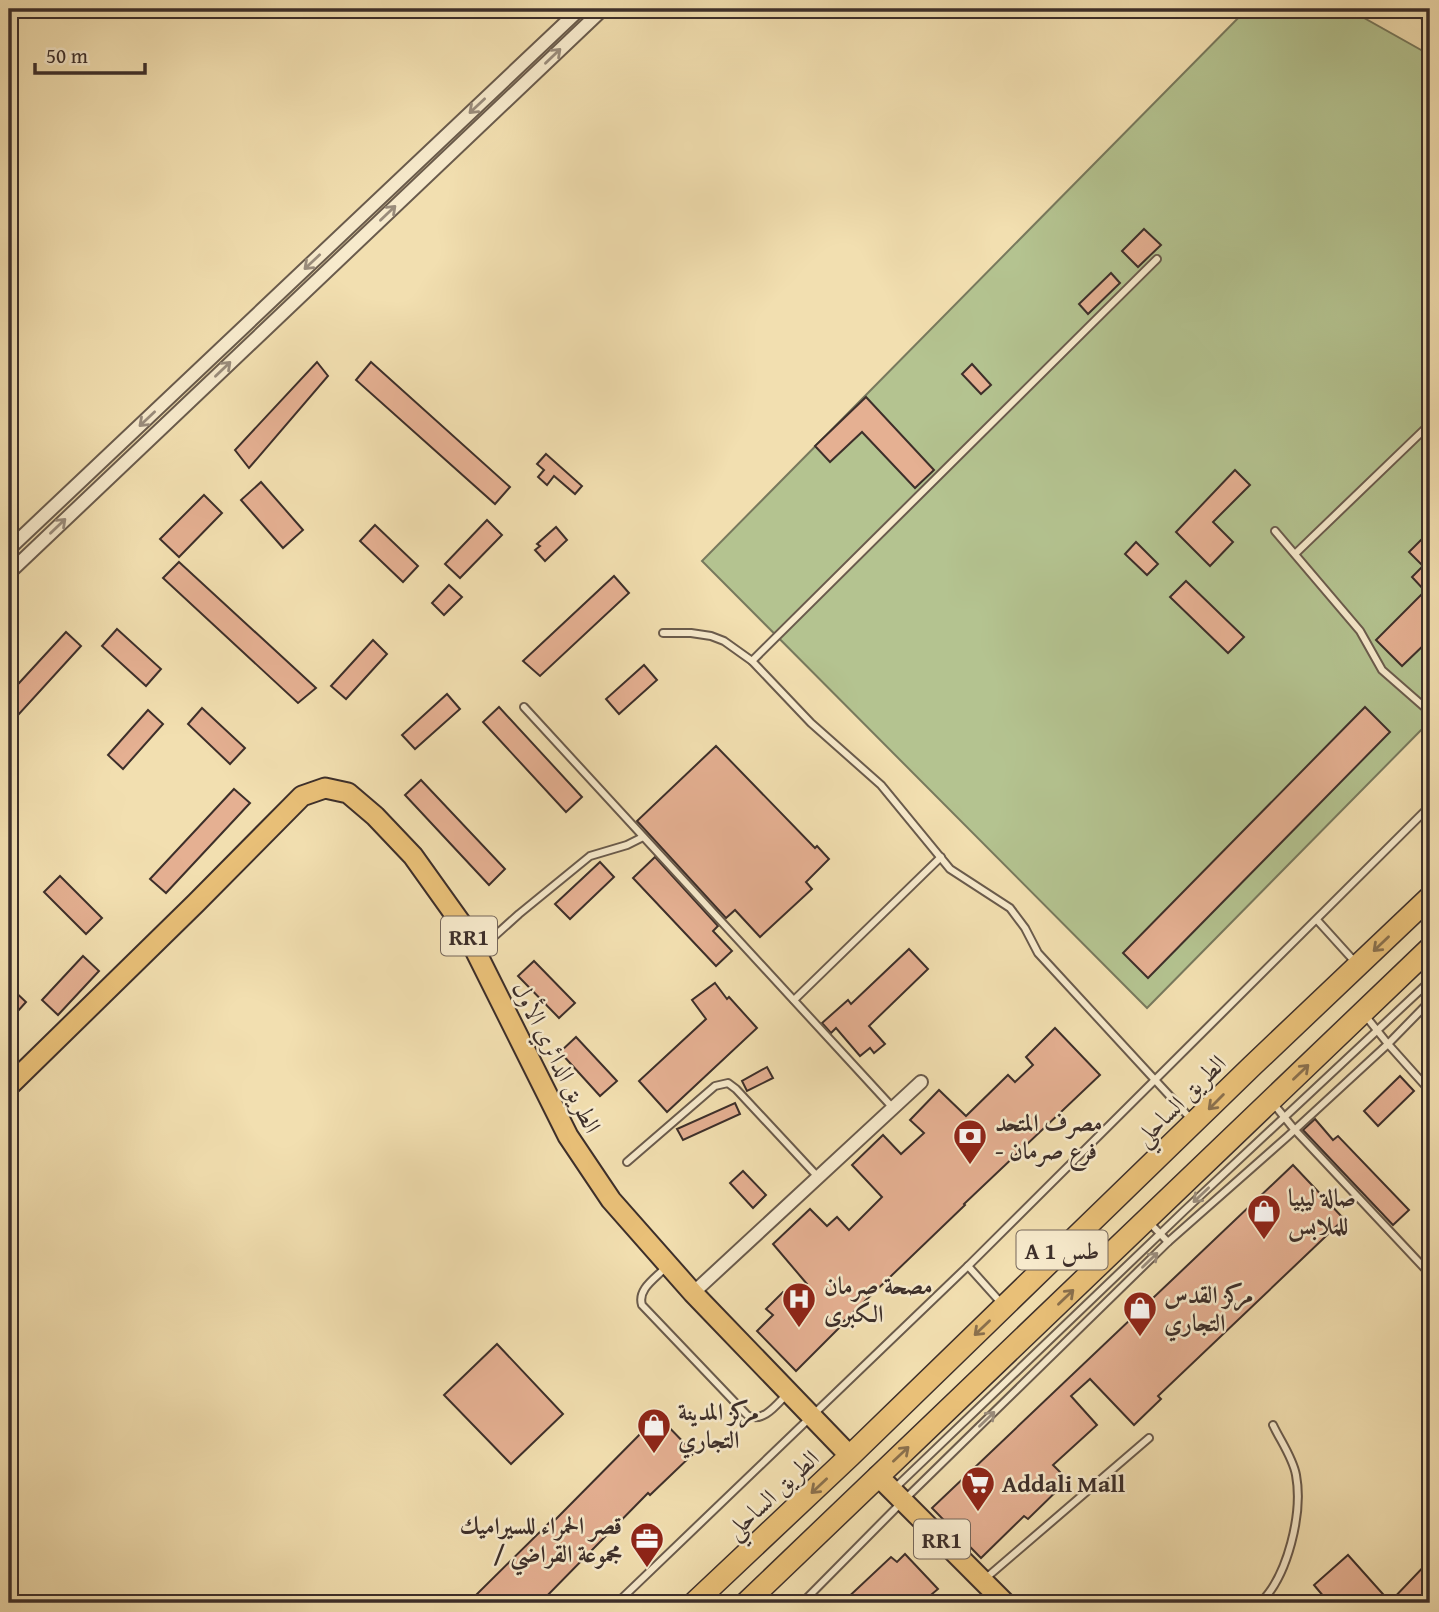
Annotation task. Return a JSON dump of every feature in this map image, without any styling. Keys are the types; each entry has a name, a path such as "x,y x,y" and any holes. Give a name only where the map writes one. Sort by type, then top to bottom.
{"highway":[{"name":"الطريق الساحلي","path":"694,1603 1430,897"},
{"name":"A 1 طس","path":"746,1603 891,1489 1153,1227 1271,1101 1430,948"}],"main road":[{"path":"1422,9 1430,13"},
{"name":"الطريق الدائري الأول","path":"9,1086 197,903 302,796 317,789 333,788 348,793 395,835 448,901 478,951 568,1136 611,1200 693,1293 850,1456"},
{"name":"RR1","path":"891,1489 1005,1603"}],"street":[{"path":"9,549 580,9"},
{"path":"9,573 603,9"},
{"path":"693,1293 920,1082"}],"lane":[{"path":"752,661 1157,259"},
{"path":"1295,554 1430,424"},
{"path":"1275,531 1360,631 1376,663 1430,712"},
{"path":"663,633 711,636 724,641 752,661 811,723 881,785 950,869 1010,908 1025,928 1038,953 1195,1123"},
{"path":"524,707 893,1108"},
{"path":"617,1603 968,1266 1430,806"},
{"path":"478,951 590,856 627,845 643,836"},
{"path":"794,1000 941,858"},
{"path":"1317,920 1359,966"},
{"path":"1168,1242 1153,1227 1284,1118 1430,981"},
{"path":"802,1603 891,1489 1388,1044 1430,1001"},
{"path":"1363,1013 1430,1091"},
{"path":"627,1162 715,1086 727,1083 736,1089 818,1177"},
{"path":"1271,1101 1430,1274"},
{"path":"668,1266 643,1290 640,1297 642,1305 747,1415 754,1419 762,1417 789,1392"},
{"path":"968,1266 1004,1306"},
{"path":"1260,1603 1269,1594 1284,1566 1292,1538 1297,1498 1296,1472 1273,1425"},
{"path":"984,1580 1149,1438"}],"green space":[{"path":"1247,9 1348,9 1430,55 1430,721 1147,1008 702,561"}],"building":[{"path":"1144,229 1161,245 1138,267 1122,251"},
{"path":"1111,273 1120,283 1088,314 1079,304"},
{"path":"317,362 328,376 249,468 235,450"},
{"path":"371,362 510,487 495,504 356,380"},
{"path":"972,364 991,385 981,394 962,374"},
{"path":"866,397 934,470 915,488 862,432 830,462 815,446"},
{"path":"546,454 582,486 575,494 554,476 547,485 538,477 544,470 537,464"},
{"path":"1235,470 1250,485 1213,522 1233,542 1210,566 1176,532"},
{"path":"261,482 303,530 283,548 241,500"},
{"path":"204,495 222,513 179,557 160,539"},
{"path":"487,520 502,535 460,578 445,564"},
{"path":"375,525 418,566 403,582 360,541"},
{"path":"556,527 567,540 545,561 535,550 540,546 537,544"},
{"path":"1424,537 1430,544 1430,639 1402,666 1376,640 1425,591 1412,577 1423,566 1409,552"},
{"path":"1136,542 1158,564 1147,575 1125,554"},
{"path":"179,562 316,688 298,703 163,578"},
{"path":"614,576 629,593 540,676 523,661"},
{"path":"1186,581 1244,637 1228,653 1170,597"},
{"path":"449,585 462,597 444,615 432,603"},
{"path":"117,629 161,669 146,686 102,646"},
{"path":"66,632 81,646 9,725 9,694"},
{"path":"373,640 387,654 346,699 331,686"},
{"path":"644,665 657,680 619,714 606,699"},
{"path":"447,694 460,709 415,749 402,735"},
{"path":"499,707 582,797 566,812 483,722"},
{"path":"1365,707 1390,732 1148,978 1123,953"},
{"path":"202,708 245,748 230,764 188,724"},
{"path":"148,710 163,724 123,769 108,755"},
{"path":"716,746 815,848 817,846 829,859 806,882 812,889 760,937 735,910 726,918 637,821"},
{"path":"421,780 505,869 489,885 405,795"},
{"path":"234,789 250,803 166,893 150,879"},
{"path":"655,857 718,926 713,931 732,951 716,966 633,878"},
{"path":"600,862 614,877 570,919 555,904"},
{"path":"60,876 102,918 86,934 44,892"},
{"path":"909,949 928,969 869,1026 885,1044 874,1053 870,1048 860,1056 836,1028 831,1033 822,1023 848,1000 851,1004"},
{"path":"83,956 99,971 58,1015 42,1000"},
{"path":"534,961 575,1003 559,1018 518,976"},
{"path":"715,983 727,999 729,997 757,1028 667,1112 639,1081 706,1019 692,1000"},
{"path":"9,986 26,1002 9,1021"},
{"path":"1055,1028 1100,1075 964,1204 796,1371 757,1331 773,1315 766,1309 783,1292 791,1299 807,1284 773,1244 810,1209 827,1226 837,1217 849,1230 882,1197 852,1165 883,1135 901,1154 924,1133 910,1120 939,1090 966,1116 1008,1075 1015,1082 1033,1065 1026,1057"},
{"path":"576,1037 617,1081 600,1096 560,1052"},
{"path":"767,1067 773,1078 747,1091 742,1081"},
{"path":"1400,1076 1414,1091 1378,1126 1364,1111"},
{"path":"735,1103 740,1114 683,1140 677,1129"},
{"path":"1315,1119 1333,1140 1338,1136 1409,1210 1393,1225 1303,1130"},
{"path":"1293,1165 1344,1219 1158,1396 1161,1399 1134,1425 1090,1379 1071,1396 1097,1425 1053,1465 1068,1480 1028,1519 1024,1516 981,1558 932,1508"},
{"path":"743,1171 766,1195 753,1208 730,1183"},
{"path":"497,1344 563,1414 511,1464 444,1395"},
{"path":"658,1416 694,1453 650,1495 648,1493 540,1603 485,1603 477,1594"},
{"path":"905,1554 938,1589 932,1594 941,1603 842,1603 891,1557 897,1562"},
{"path":"1348,1555 1390,1602 1430,1560 1430,1597 1424,1603 1329,1603 1314,1585"}],"place":[{"name":"مصرف المتحد - فرع صرمان","path":"970,1166"},
{"name":"صالة ليبيا للملابس","path":"1264,1241"},
{"name":"مصحة صرمان الكبرى","path":"799,1329"},
{"name":"مركز القدس التجاري","path":"1140,1338"},
{"name":"مركز المدينة التجاري","path":"654,1455"},
{"name":"Addali Mall","path":"978,1513"},
{"name":"قصر الحمراء للسيراميك / مجموعة القراضي","path":"647,1569"}]}
